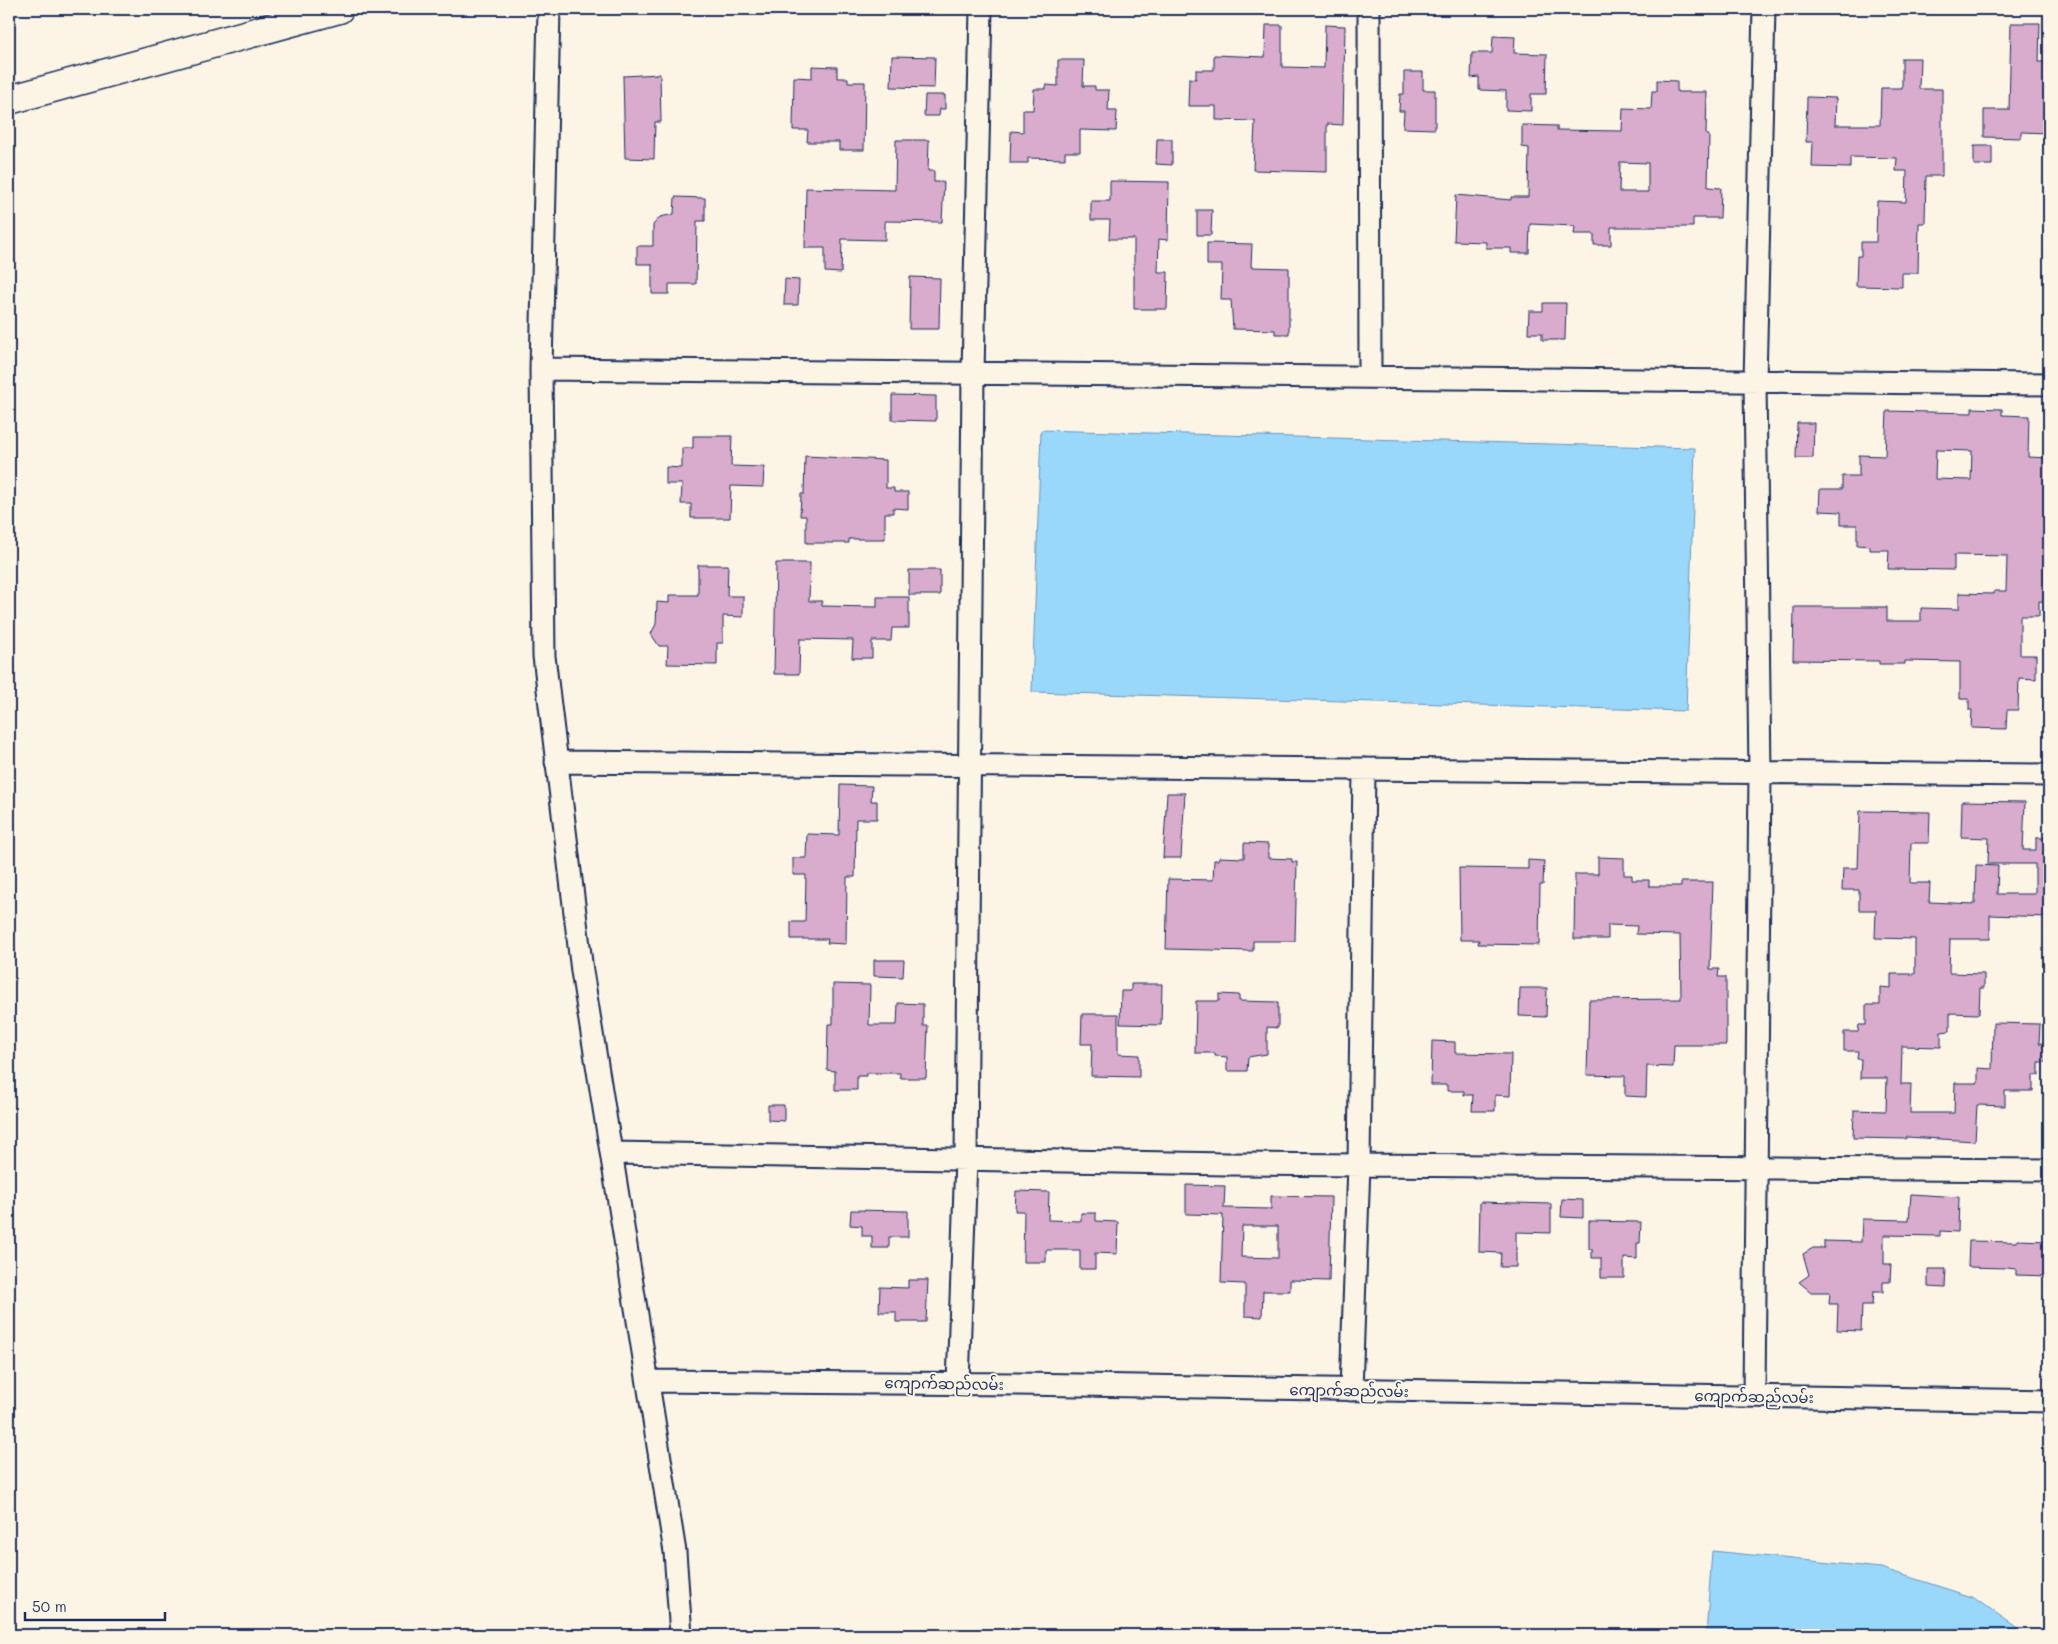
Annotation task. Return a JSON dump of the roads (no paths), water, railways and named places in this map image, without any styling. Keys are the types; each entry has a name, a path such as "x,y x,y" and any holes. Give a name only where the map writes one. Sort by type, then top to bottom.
{"street":[{"path":"9,100 336,9"},
{"path":"549,9 540,369 544,656 582,971 675,1552 681,1635"},
{"path":"958,1384 966,1159 973,373 981,9"},
{"path":"1369,9 1370,376"},
{"path":"1754,1396 1760,772 1755,381 1764,9"},
{"path":"540,369 2049,384"},
{"path":"556,762 2049,775"},
{"path":"1352,1390 1359,1165 1364,769"},
{"path":"612,1153 1359,1165 2049,1170"},
{"name":"ကျောက်ဆည်လမ်း","path":"648,1381 2049,1401"}],"water":[{"path":"1041,430 1695,448 1686,711 1032,692"},
{"path":"1712,1551 1881,1568 1975,1598 2027,1635 1706,1635"}]}
